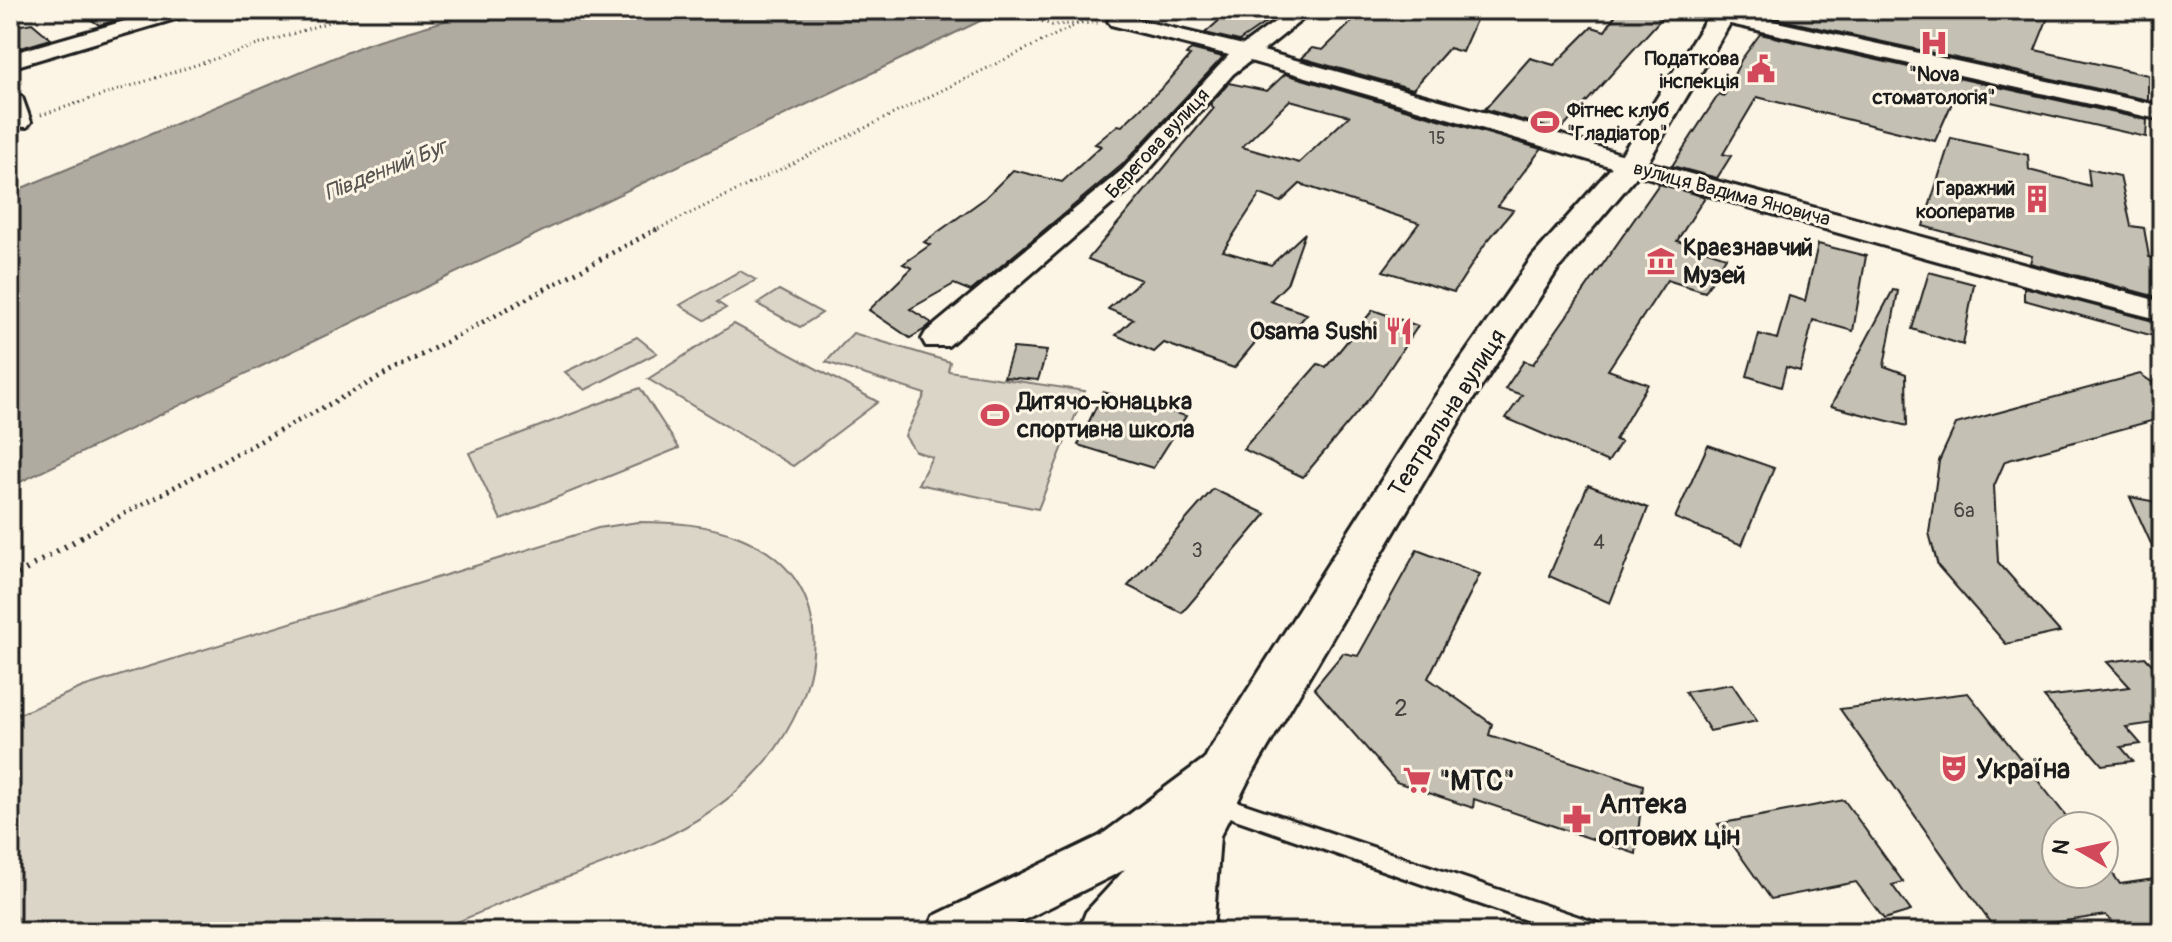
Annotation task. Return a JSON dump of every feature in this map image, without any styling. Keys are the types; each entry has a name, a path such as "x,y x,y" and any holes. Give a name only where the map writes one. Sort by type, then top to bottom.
{"street":[{"path":"10,61 185,10"},
{"name":"Берегова вулиця","path":"937,339 1131,175 1225,69 1304,10"},
{"path":"1713,12 2162,113"},
{"name":"Театральна вулиця","path":"1107,932 1211,800 1448,407 1545,263 1630,165 1713,12"},
{"name":"вулиця Вадима Яновича","path":"1112,16 1528,132 1630,165 2162,311"},
{"path":"10,97 19,122"},
{"path":"951,932 1116,851 1211,800"},
{"name":"Театральна вулиця","path":"1184,932 1211,800"}],"lane":[{"path":"1211,800 1591,932"}],"path":[{"path":"19,122 366,10"},
{"path":"1009,10 1030,21 1074,25 1112,16"},
{"path":"10,579 113,518 665,225 1074,25 1112,16"}],"shaded area":[{"path":"740,271 756,280 717,302 726,308 705,320 680,305"},
{"path":"779,290 822,313 800,327 757,304"},
{"path":"734,324 878,402 793,466 648,379"},
{"name":"Дитячо-юнацька спортивна школа","path":"853,333 950,362 948,371 1085,391 1038,509 918,484 932,457 915,451 905,436 925,394 826,362"},
{"path":"637,337 657,353 585,390 565,372"},
{"path":"640,388 679,448 501,520 469,453"},
{"path":"638,522 689,525 739,537 775,558 799,585 811,617 813,651 807,686 793,720 773,753 748,781 698,819 612,861 451,924 415,933 10,932 10,718 83,687 598,528"}],"water":[{"name":"Південний Буг","path":"482,10 1003,10 10,487 10,193 369,43"}],"building":[{"path":"77,10 138,10 139,14 99,25"},
{"path":"1231,10 1284,10 1239,41 1205,33"},
{"path":"1364,10 1462,10 1457,15 1477,18 1462,52 1449,48 1413,89 1301,58 1312,48 1323,50"},
{"path":"1619,10 1669,10 1564,127 1559,126 1556,130 1485,109 1530,58 1554,65 1592,27 1605,31"},
{"path":"1772,10 2051,10 2035,50 2148,75 2148,100 1769,17"},
{"path":"32,23 51,39 21,48 10,38 10,27"},
{"path":"1760,34 2147,120 2146,137 1956,94 1935,141 1757,97 1723,154 1731,156 1717,178 1672,166 1719,94 1724,96 1741,60"},
{"path":"1191,49 1223,57 1122,165 971,291 954,284 910,309 932,323 925,329 910,338 869,310 912,268 903,264 930,245 924,242 984,199 1013,170 1062,182 1101,146 1095,144 1118,125 1122,126 1166,84 1190,56 1186,55"},
{"path":"1285,74 1541,149 1498,206 1513,210 1485,244 1454,292 1383,271 1419,223 1300,184 1281,202 1260,194 1223,251 1271,265 1305,233 1287,284 1270,301 1307,314 1289,335 1268,327 1234,368 1164,343 1154,352 1116,335 1133,319 1108,309 1141,280 1088,259 1214,108 1210,104 1229,83 1267,91","holes":["1290,100 1349,116 1299,163 1242,147"]},
{"path":"1951,138 2028,155 2029,170 2090,186 2088,169 2120,176 2131,226 2144,228 2149,257 2156,259 2157,297 2030,263 2032,256 1923,226"},
{"path":"1659,184 1705,197 1677,241 1726,257 1705,292 1667,280 1608,370 1648,384 1615,440 1621,442 1608,462 1506,418 1522,395 1505,389 1524,361 1533,364"},
{"path":"1818,244 1866,256 1853,331 1813,320 1800,371 1786,367 1781,387 1747,376 1759,334 1777,339 1789,296 1805,301"},
{"path":"1929,272 1974,284 1963,345 1912,329"},
{"path":"2024,287 2157,322 2157,337 2024,300"},
{"path":"1893,290 1898,291 1884,366 1906,374 1907,426 1831,406"},
{"path":"1373,310 1418,326 1372,395 1303,477 1243,449 1318,364 1326,367"},
{"path":"1013,348 1047,351 1038,380 1004,377"},
{"path":"2140,374 2162,389 2162,418 2005,461 1994,486 1998,562 2060,632 2006,644 1938,566 1929,533 1939,461 1956,424"},
{"path":"1103,392 1186,416 1153,468 1078,445"},
{"path":"1708,445 1774,468 1742,545 1675,518"},
{"path":"1588,485 1648,508 1610,603 1549,576"},
{"path":"1213,489 1266,514 1182,613 1128,586"},
{"path":"2130,497 2162,503 2162,568"},
{"path":"1417,550 1480,574 1428,678 1492,724 1489,735 1643,785 1636,854 1474,799 1473,808 1396,782 1314,688 1343,653 1358,656"},
{"path":"2145,657 2162,675 2162,722 2126,727 2141,744 2121,747 2133,761 2102,765 2044,697 2130,687 2107,662"},
{"path":"1732,684 1757,721 1710,731 1685,692"},
{"name":"Україна","path":"1968,693 2061,810 2040,810 2040,890 2120,890 2120,884 2162,878 2162,932 2119,932 2106,915 1996,931 1840,709"},
{"path":"1844,800 1903,882 1892,885 1911,911 1884,919 1856,882 1771,899 1718,824"}],"place":[{"name":"\"Nova стоматологія\"","path":"1934,43"},
{"name":"Податкова інспекція","path":"1761,69"},
{"name":"Фітнес клуб \"Гладіатор\"","path":"1545,122"},
{"name":"Гаражний кооператив","path":"2037,199"},
{"name":"Краєзнавчий Музей","path":"1661,261"},
{"name":"Osama Sushi","path":"1399,331"},
{"name":"Дитячо-юнацька спортивна школа","path":"995,415"},
{"name":"Україна","path":"1954,768"},
{"name":"\"МТС\"","path":"1417,780"},
{"name":"Аптека оптових цін","path":"1577,819"}]}
